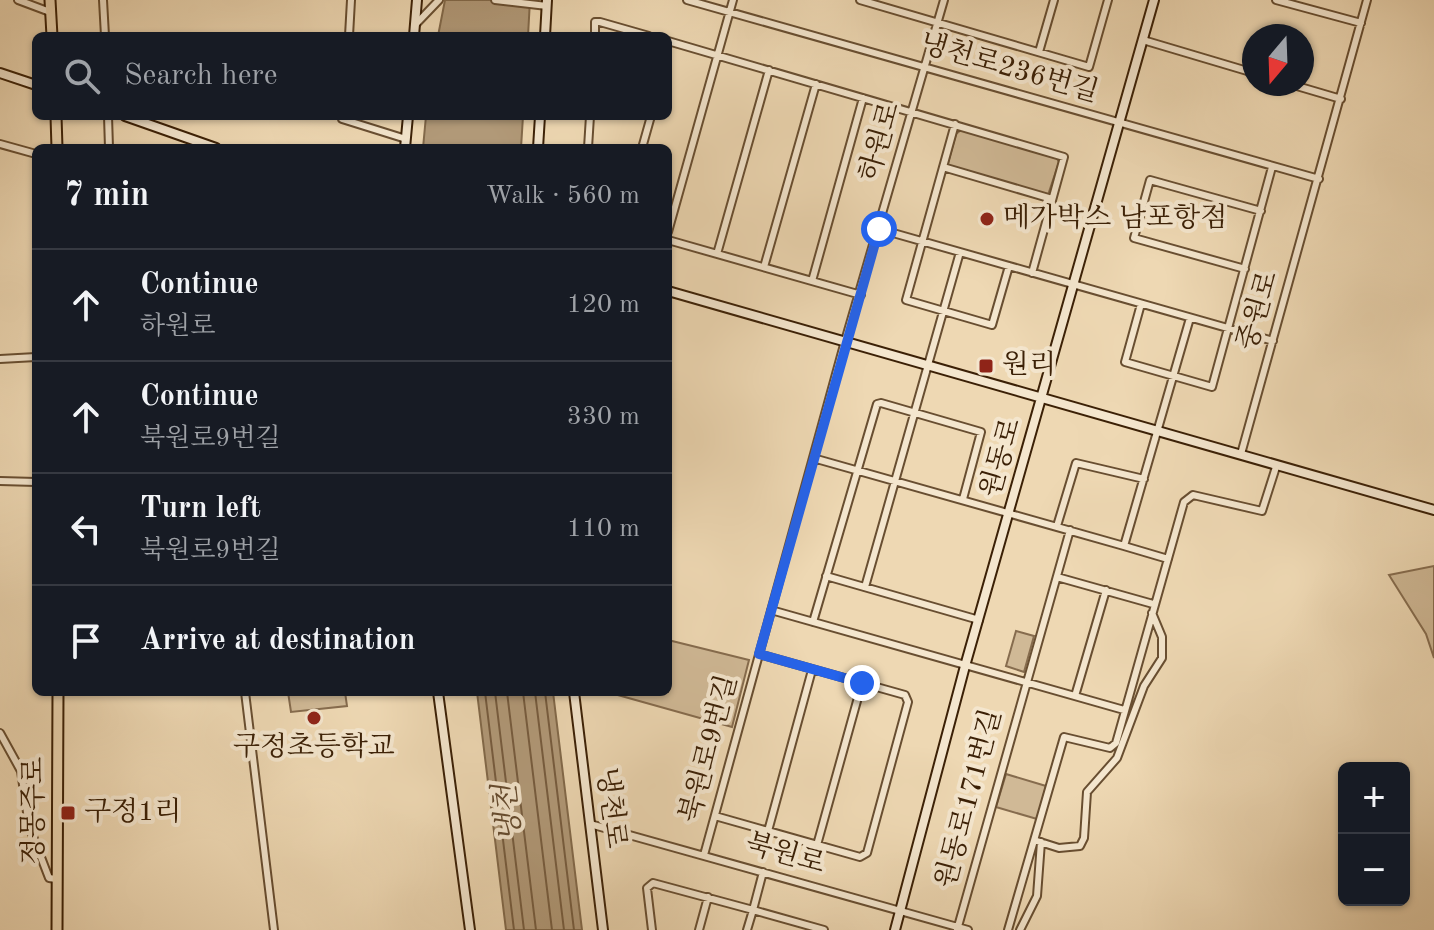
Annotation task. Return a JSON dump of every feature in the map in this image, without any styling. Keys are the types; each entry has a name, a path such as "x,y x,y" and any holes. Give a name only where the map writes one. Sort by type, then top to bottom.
{"main road":[{"path":"50,0 52,32"},
{"path":"56,120 57,144"},
{"name":"정몽주로","path":"57,930 58,696"}],"street":[{"path":"18,0 50,12"},
{"path":"103,0 105,32"},
{"path":"349,32 351,0"},
{"path":"414,32 417,0"},
{"path":"415,25 439,0"},
{"path":"495,0 547,3 545,32"},
{"name":"냉천로236번길","path":"687,0 1319,179"},
{"path":"672,218 733,0"},
{"path":"860,0 1089,67 1108,0"},
{"path":"888,8 891,0"},
{"name":"하원로","path":"845,341 861,295 944,0"},
{"path":"1039,52 1054,0"},
{"name":"원동로","path":"895,930 965,666 1154,0"},
{"path":"1276,0 1361,23"},
{"name":"중원로","path":"1241,454 1367,0"},
{"path":"595,32 595,22 634,32"},
{"path":"1143,40 1242,69"},
{"path":"672,43 1064,157 1032,273"},
{"path":"717,254 769,70"},
{"path":"0,73 32,84"},
{"path":"764,267 816,84"},
{"path":"1314,91 1341,99"},
{"path":"812,281 863,98"},
{"path":"108,120 109,144"},
{"path":"136,120 205,144"},
{"path":"345,120 406,144 408,120"},
{"path":"538,144 540,120"},
{"path":"588,144 590,120"},
{"path":"643,144 650,120"},
{"path":"955,124 906,300 992,325 1009,266"},
{"path":"0,144 32,153"},
{"path":"943,167 1052,199"},
{"path":"1141,304 1125,362 1212,387 1272,167"},
{"path":"1245,269 1134,238 1150,180 1261,211"},
{"path":"879,229 1273,341"},
{"path":"672,241 861,295"},
{"path":"865,587 960,252"},
{"path":"672,292 1434,510"},
{"path":"1124,546 1190,318"},
{"name":"북원로9번길","path":"704,855 845,341"},
{"path":"0,359 32,357"},
{"path":"813,622 855,469 877,404 981,432 963,499"},
{"path":"813,458 1168,559"},
{"path":"1057,526 1076,463 1144,479"},
{"path":"1008,930 1039,841 1064,737 1114,746 1153,604 1187,497 1262,511 1276,467"},
{"path":"0,481 32,482"},
{"name":"원동로171번길","path":"957,928 1070,530"},
{"path":"826,576 979,620"},
{"path":"1057,577 1153,604"},
{"path":"1075,696 1106,590"},
{"name":"원동로171번길","path":"771,610 1124,710"},
{"path":"1039,841 1068,849 1080,846 1084,838 1087,792 1117,758 1140,695 1162,658 1162,637 1152,613"},
{"name":"북원로9번길","path":"759,654 905,695 908,702 867,853 860,857 817,845"},
{"path":"768,831 812,670"},
{"path":"715,816 817,845 862,683"},
{"path":"245,696 274,930"},
{"path":"439,696 470,930"},
{"name":"냉천로","path":"574,696 603,930"},
{"path":"0,733 21,771 29,826 49,878 56,879"},
{"name":"북원로","path":"590,824 968,930"},
{"path":"1020,930 1037,896 1039,841"},
{"path":"747,930 763,872"},
{"path":"652,930 647,888 653,883 753,910 799,927 824,930"},
{"path":"699,930 708,897"}],"shaded area":[{"path":"961,130 1056,157 1059,162 1048,195 947,167 956,134"},
{"path":"1434,566 1434,658 1426,634 1389,575"},
{"path":"1016,631 1034,636 1024,672 1006,666"},
{"path":"672,641 749,660 732,727 621,696 672,696"},
{"path":"289,696 346,696 347,706 291,712"},
{"path":"1006,774 1046,786 1037,819 996,807"}],"water":[{"path":"445,0 530,0 528,32 439,32"},
{"path":"426,120 523,120 521,144 423,144"},
{"name":"냉천","path":"477,696 553,696 582,930 506,930"}],"place":[{"name":"메가박스 남포항점","path":"987,219"},
{"name":"원리","path":"986,366"},
{"name":"구정초등학교","path":"314,718"},
{"name":"구정1리","path":"68,813"}],"route":[{"path":"862,683 759,654 879,229"}]}
